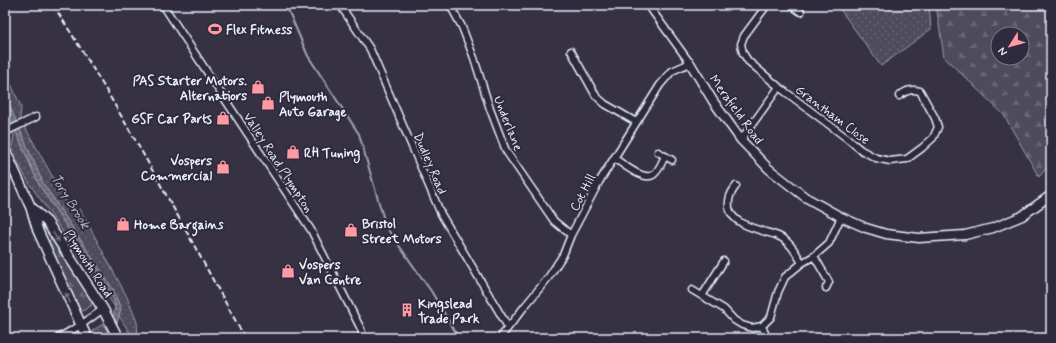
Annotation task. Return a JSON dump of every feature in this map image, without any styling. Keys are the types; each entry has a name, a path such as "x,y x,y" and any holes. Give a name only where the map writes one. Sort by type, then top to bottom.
{"main road":[{"name":"Plymouth Road","path":"5,150 31,208 38,232 86,338"},
{"name":"Plymouth Road","path":"31,208 46,222 103,309 118,337"}],"street":[{"name":"Valley Road Plympton","path":"163,5 311,230 361,329 364,338"},
{"name":"Dudley Road","path":"340,5 370,49 441,214 508,327"},
{"name":"Underlane","path":"450,5 465,34 490,109 506,151 554,221 571,235"},
{"name":"Grantham Close","path":"768,5 744,36 742,44 743,53 748,61 779,87 848,138 861,150 876,158 890,161 907,159 933,138 938,127 935,118 920,91 911,89 899,96"},
{"path":"791,5 801,12"},
{"name":"Merafield Road","path":"652,6 713,101 742,140 769,169 805,197 841,217 866,228 886,234 918,238 964,235 992,228 1022,216 1051,195"},
{"path":"571,51 596,96 605,104 636,122"},
{"name":"Cot Hill","path":"500,338 548,278 560,260 571,235 599,182 660,85 672,72 690,63"},
{"name":"Grantham Close","path":"742,140 779,87"},
{"path":"8,131 36,117"},
{"path":"658,152 672,160"},
{"path":"614,158 645,177 653,175 658,170 665,156"},
{"path":"736,186 730,194 728,201 730,212 737,221 753,228 779,236 790,244 802,263"},
{"path":"692,290 724,309 734,320 742,325 752,328 762,326 771,317 778,292 785,277 829,243 841,217"},
{"path":"814,256 829,282 826,288"},
{"path":"702,296 724,260"},
{"path":"58,338 81,325 103,309"},
{"path":"762,326 767,338"}],"green space":[{"path":"837,5 929,5 931,29 881,66"},
{"path":"936,5 1051,5 1051,162 1039,177 1004,115 944,57"},
{"path":"5,70 21,107 20,118 72,212 80,209 127,297 137,322 138,338 133,338 115,307 29,183 16,159 12,146 14,136 5,121"},
{"path":"51,239 92,301 91,306 81,312 48,242"},
{"path":"103,324 112,338 93,338 91,335 92,331"}],"water":[{"path":"5,95 43,183 113,289 121,309 113,338 107,338 115,307 114,300 39,185 5,107"}],"waterway":[{"path":"280,5 289,12 308,56 359,134 386,227 431,291 459,338"}],"railway":[{"path":"53,5 104,86 245,338"}],"place":[{"name":"Flex Fitness","path":"215,29"},
{"name":"PAS Starter Motors. Alternatiors","path":"258,87"},
{"name":"Plymouth Auto Garage","path":"268,103"},
{"name":"GSF Car Parts","path":"223,118"},
{"name":"RH Tuning","path":"293,152"},
{"name":"Vospers Commercial","path":"223,167"},
{"name":"Home Bargains","path":"123,224"},
{"name":"Bristol Street Motors","path":"351,230"},
{"name":"Vospers Van Centre","path":"288,271"},
{"name":"Kingslead Trade Park","path":"407,310"}],"water label":[{"name":"Tory Brook","path":"71,201"}]}
